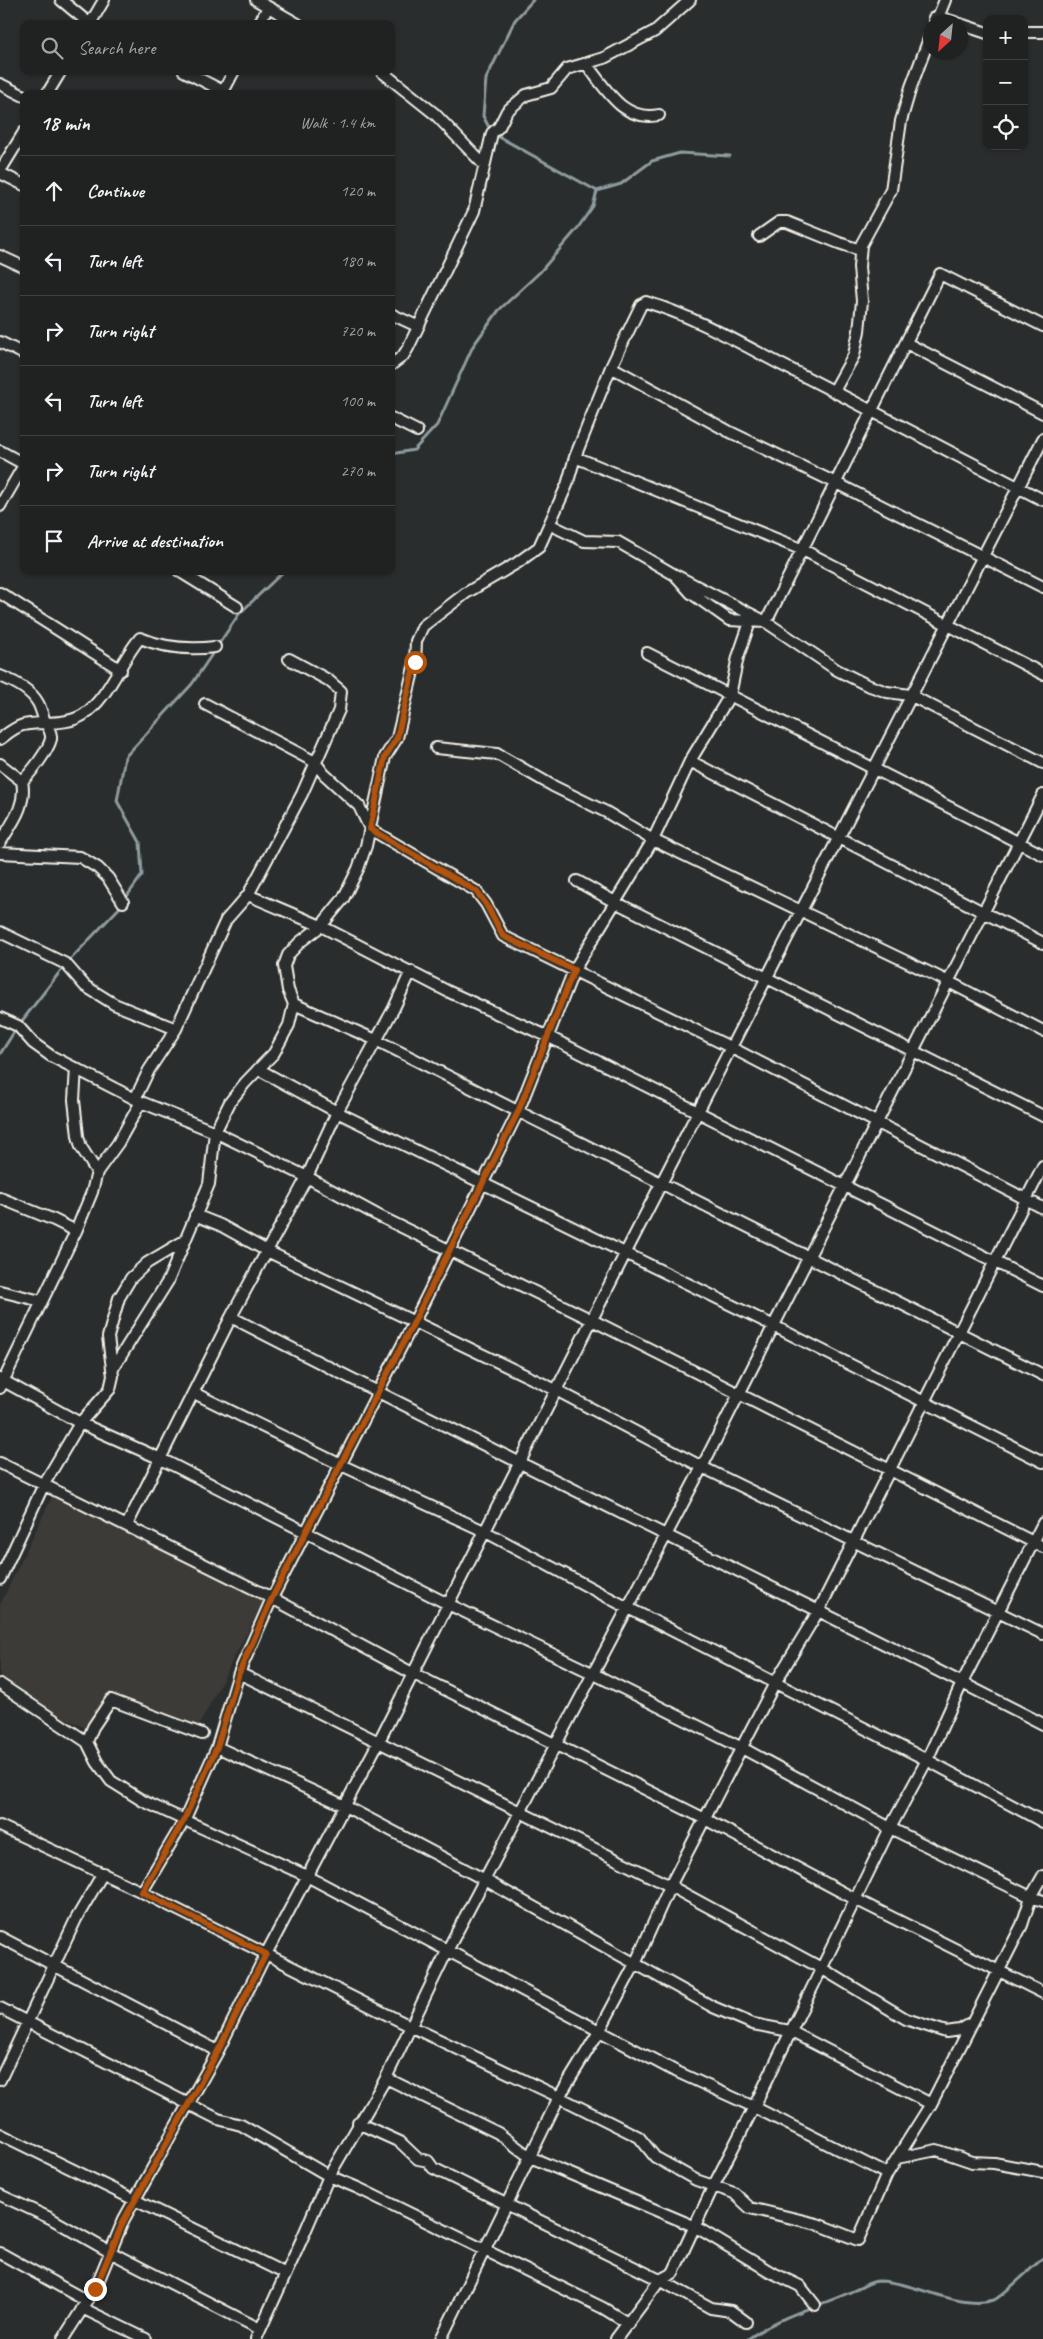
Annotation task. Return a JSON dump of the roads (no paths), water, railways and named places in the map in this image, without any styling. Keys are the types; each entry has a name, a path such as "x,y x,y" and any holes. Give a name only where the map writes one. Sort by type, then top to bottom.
{"street":[{"path":"61,0 85,20"},
{"path":"92,20 104,0"},
{"path":"395,362 403,356 474,211 492,133 499,127 507,111 526,95 551,88 567,69 587,65 604,58 655,31 690,0"},
{"path":"938,15 945,0"},
{"path":"260,20 264,3 292,20"},
{"path":"968,27 983,33"},
{"path":"1028,32 1043,32"},
{"path":"834,391 854,355 859,331 862,301 859,266 860,250 868,230 891,190 901,121 923,55"},
{"path":"587,65 626,111 637,116 659,115"},
{"path":"49,90 59,75"},
{"path":"191,75 219,90"},
{"path":"224,90 232,75"},
{"path":"387,75 435,114 484,165"},
{"path":"0,84 20,94"},
{"path":"20,139 0,172 20,182"},
{"path":"759,236 779,222 787,222 860,250"},
{"path":"0,256 20,265"},
{"path":"766,622 874,410 940,274 1043,326"},
{"path":"112,1370 168,1281 209,1184 215,1132 230,1102 274,1053 289,1025 294,1004 288,990 284,966 288,955 300,942 321,926 343,900 358,868 370,829 385,757 397,738 415,662 416,641 423,626 466,592 517,564 539,547 551,525 567,485 575,457 611,367 641,305 646,302 703,324 874,410 1043,500"},
{"path":"395,316 417,326"},
{"path":"0,342 20,352"},
{"path":"906,343 1043,412"},
{"path":"611,367 728,431 1043,587"},
{"path":"395,420 417,430"},
{"path":"63,2339 95,2289 135,2200 218,2051 343,1805 378,1743 518,1463 802,911 910,695 1043,439"},
{"path":"0,451 20,462"},
{"path":"575,457 803,550 1043,674"},
{"path":"0,506 20,471"},
{"path":"551,525 584,541 618,542 675,575 766,622 823,661 867,685 887,692 910,695 1043,763"},
{"path":"185,575 236,608"},
{"path":"675,575 683,586 729,620 766,622"},
{"path":"0,593 120,670"},
{"path":"142,1892 184,1820 217,1747 239,1673 272,1598 339,1464 414,1322 518,1112 574,970 653,840 690,761 730,695 738,657 750,622"},
{"path":"0,739 22,725 72,719 84,714 102,695 140,638 165,646 215,647"},
{"path":"647,653 1043,856"},
{"path":"289,659 328,680 342,692 340,710 302,794 248,895 226,920 176,1029 149,1070 138,1100 106,1161 97,1172 92,1192 76,1231 1,1383 80,1423 161,1459 305,1533 594,1674 742,1748 890,1828 1031,1898 1043,1901"},
{"path":"0,676 24,689 34,697 39,703 50,732 51,739 36,766 22,781"},
{"path":"205,704 315,762 324,774 359,806 370,829 476,891 486,904 503,936 732,1048 1043,1208"},
{"path":"436,748 497,754 553,786 606,812 653,840 949,982 1043,1031"},
{"path":"690,761 1043,943"},
{"path":"0,764 22,781 25,792 22,806 0,843"},
{"path":"0,2195 50,2218 258,2334 329,2176 358,2123 386,2078 448,1950 702,1467 1020,844 1043,795"},
{"path":"0,853 80,857 88,861 103,874 124,902"},
{"path":"577,881 615,902 1043,1116"},
{"path":"248,895 321,926 447,991 549,1036 699,1111 844,1187 1043,1286"},
{"path":"0,932 66,964 85,986 114,1004 176,1029"},
{"path":"127,1525 231,1317 308,1176 337,1112 411,971"},
{"path":"294,1004 376,1040 1043,1375"},
{"path":"0,1018 18,1026 50,1056 138,1100 215,1132 308,1176 377,1215 592,1320 1038,1544"},
{"path":"76,1068 74,1100 78,1136 81,1147 97,1172"},
{"path":"258,1069 337,1112 774,1326 1043,1462"},
{"path":"441,2339 559,2096 600,2030 636,1962 670,1886 775,1683 819,1610 1043,1166"},
{"path":"0,1198 76,1231"},
{"path":"195,1215 220,1225 414,1322 556,1390 702,1467 1043,1634"},
{"path":"0,1579 44,1484 80,1423 106,1396 110,1389 112,1370 108,1337 120,1298 131,1278 147,1263 184,1241"},
{"path":"0,1291 41,1301"},
{"path":"231,1317 378,1390 518,1463 819,1610 1043,1724"},
{"path":"194,1393 339,1464 484,1531 628,1608 1043,1822"},
{"path":"0,1463 272,1598 412,1673 705,1819 855,1899 999,1970 1043,1994"},
{"path":"616,2339 660,2280 673,2273 714,2185 890,1828 926,1760 998,1611 1038,1544 1043,1523"},
{"path":"0,1550 10,1556"},
{"path":"239,1673 670,1886 821,1968 906,2019 946,2032 960,2030 972,2024"},
{"path":"0,1684 87,1742 97,1762 111,1781 143,1801 307,1876 673,2070 754,2107 887,2174"},
{"path":"87,1742 93,1728 111,1700 202,1734"},
{"path":"217,1747 343,1805 636,1962 713,2007 754,2024 790,2031 931,2104"},
{"path":"0,1826 142,1892 412,2027 559,2096 639,2137 655,2157 696,2180 734,2193 750,2208 817,2224 858,2240 887,2174 931,2104 1022,1925 1031,1898 1043,1876"},
{"path":"0,2080 56,1966 76,1919 103,1874"},
{"path":"0,1937 218,2051"},
{"path":"0,2008 218,2119 241,2125 329,2176 358,2188 603,2308 629,2324"},
{"path":"386,2078 498,2133 530,2157 696,2227 800,2286 815,2305"},
{"path":"358,2123 400,2142 418,2159 428,2160 433,2168 660,2280 711,2308 730,2311 746,2322"},
{"path":"0,2134 286,2274"},
{"path":"898,2158 937,2150 972,2162 994,2163 1043,2172"},
{"path":"0,2253 85,2305 146,2339"}],"waterway":[{"path":"395,453 414,450 437,425 473,346 499,310 540,272 577,229 593,206 597,191 492,133 483,116 486,79 515,20 533,0"},
{"path":"597,191 621,184 652,161 680,153 730,156"},
{"path":"125,899 142,875 140,842 117,801 125,757 192,684 239,614 280,575"},
{"path":"0,1054 18,1026 66,964 122,905"},
{"path":"748,2339 786,2317 875,2281 908,2286 966,2302 994,2300 1043,2258"}]}
